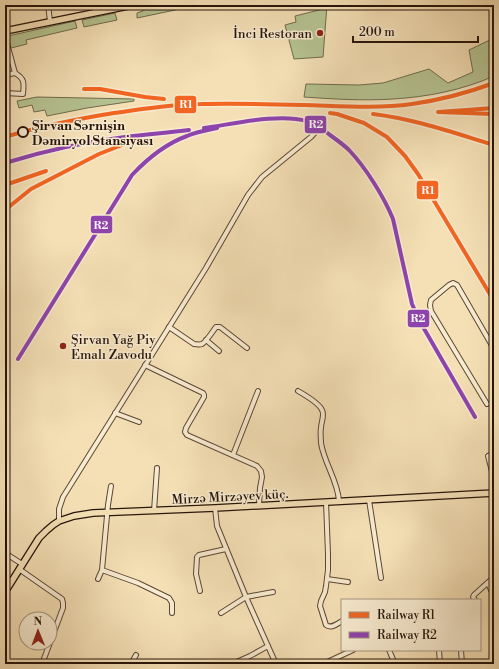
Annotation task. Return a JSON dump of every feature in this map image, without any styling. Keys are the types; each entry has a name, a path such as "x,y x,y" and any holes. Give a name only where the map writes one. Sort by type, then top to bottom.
{"main road":[{"path":"5,31 133,5"},
{"name":"Mirzə Mirzəyev küç.","path":"5,592 39,538 53,525 60,521 82,514 494,493"}],"street":[{"path":"5,8 16,5"},
{"path":"48,5 50,22"},
{"path":"5,36 15,73"},
{"path":"5,75 15,73 21,76 23,80 23,94 5,93"},
{"path":"60,521 59,510 63,497 206,268 248,195 268,171 311,138 320,127"},
{"path":"487,404 431,311 431,300 449,285 457,285 494,349"},
{"path":"169,327 194,344 201,344 216,327 220,327 247,348"},
{"path":"206,340 219,351"},
{"path":"145,365 203,393 204,398 185,432 189,436 257,466 261,471 262,477 259,506"},
{"path":"233,455 258,391"},
{"path":"298,391 316,403 323,410 320,435 325,456 337,487 339,502"},
{"path":"115,413 139,422"},
{"path":"494,453 488,456 494,480"},
{"path":"154,511 157,468"},
{"path":"98,579 102,570 112,486"},
{"path":"368,500 381,578"},
{"path":"326,502 328,570 325,592 320,601 320,606 326,625 332,626 341,622"},
{"path":"215,508 217,526 246,597 276,664"},
{"path":"200,591 196,574 197,557 199,555 226,549"},
{"path":"5,553 62,599 63,608 42,664"},
{"path":"102,570 138,583 169,598 172,603 172,613"},
{"path":"474,599 474,595 494,577"},
{"path":"327,579 348,582"},
{"path":"488,583 494,597"},
{"path":"221,614 246,597 273,592"},
{"path":"232,664 268,646"},
{"path":"323,664 351,651"},
{"path":"389,651 395,664"},
{"path":"438,651 440,664"},
{"path":"462,651 462,664"},
{"path":"132,664 136,656"}],"green space":[{"path":"159,5 199,5 137,18 137,13 143,11 143,9"},
{"path":"318,5 327,5 323,57 294,59 285,25 296,22 295,16 319,10"},
{"path":"115,13 117,20 84,27 82,20"},
{"path":"75,21 77,28 26,40 27,44 11,48 8,36"},
{"path":"494,38 494,76 470,85 432,95 382,100 304,97 306,84 359,85 383,83 429,69 448,83 473,72 469,50"},
{"path":"37,97 134,99 134,101 47,116 45,110 34,112 32,105 19,108 17,101"}],"rail line":[{"name":"R1","path":"5,137 32,129 73,120 168,106 190,104 278,104 358,107 398,106 464,93 494,83"},
{"name":"R1","path":"84,89 100,89 164,99"},
{"name":"R1","path":"494,108 438,112 494,114"},
{"name":"R1","path":"330,113 364,123 387,137 405,156 418,174 494,301"},
{"name":"R1","path":"373,114 404,119 494,145"},
{"name":"R2","path":"204,128 256,120 283,118 295,119 307,121 317,125 349,150 368,174 380,192 389,210 393,219 412,304 419,320 475,417"},
{"name":"R2","path":"18,359 132,175 151,157 171,143 194,133 217,128"},
{"name":"R2","path":"5,163 94,141 189,130"},
{"name":"R1","path":"5,210 31,189 99,154 122,145"},
{"name":"R1","path":"5,185 46,171"}],"place":[{"name":"İnci Restoran","path":"320,33"},
{"name":"Şirvan Sərnişin Dəmiryol Stansiyası","path":"23,132"},
{"name":"Şirvan Yağ Piy Emalı Zavodu","path":"63,346"}]}
